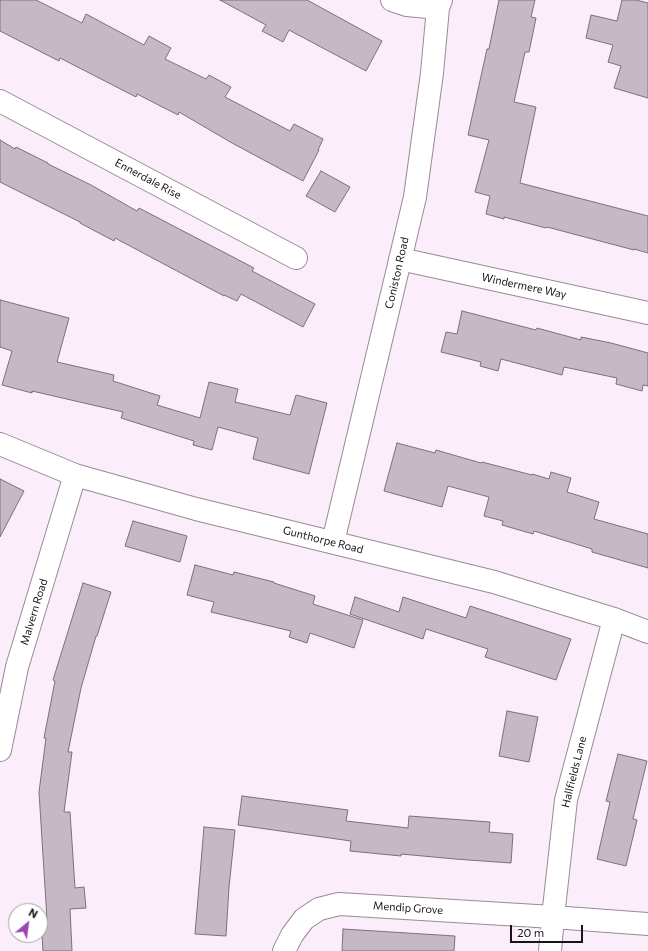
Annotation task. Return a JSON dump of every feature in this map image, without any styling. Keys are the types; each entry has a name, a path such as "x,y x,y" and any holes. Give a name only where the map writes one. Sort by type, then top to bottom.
{"street":[{"path":"392,0 407,5 439,4"},
{"name":"Coniston Road","path":"333,542 415,197 423,146 439,4"},
{"name":"Ennerdale Rise","path":"0,101 296,258"},
{"name":"Windermere Way","path":"400,259 648,314"},
{"name":"Gunthorpe Road","path":"0,444 75,475 196,509 494,582 614,619 648,632"},
{"name":"Malvern Road","path":"1,740 17,667 75,475"},
{"name":"Hallfields Lane","path":"550,951 566,800 614,619"},
{"name":"Mendip Grove","path":"284,951 292,935 304,919 319,910 339,904 648,924"}],"building":[{"path":"0,0 36,0 82,23 86,14 144,45 149,36 171,48 165,59 206,79 209,75 231,87 225,97 290,131 294,124 323,139 303,181 232,143 179,112 178,115 137,94 136,97 60,58 59,61 0,31"},
{"path":"220,0 307,0 382,41 366,71 289,30 283,42 262,31 266,25"},
{"path":"499,0 535,0 531,17 536,18 529,52 525,52 514,102 536,107 520,183 648,216 648,253 547,227 486,214 490,196 475,192 489,140 468,135 487,49 489,49"},
{"path":"622,0 636,0 648,3 648,98 614,88 621,66 608,62 613,45 586,38 591,15 617,21"},
{"path":"0,140 15,149 16,147 91,185 137,211 139,208 254,268 252,271 315,304 303,327 241,294 237,301 224,296 115,238 114,241 80,222 0,182"},
{"path":"321,171 350,187 335,212 306,196"},
{"path":"0,300 69,318 57,362 114,375 113,381 160,396 157,405 200,418 209,382 238,389 235,402 290,415 296,395 327,403 309,474 253,459 258,438 218,427 212,450 193,445 194,441 121,418 123,412 32,391 32,393 2,385 12,351 0,347"},
{"path":"462,311 536,330 537,328 581,340 581,337 611,343 648,353 648,386 643,385 642,391 616,384 617,378 564,367 562,375 501,359 498,371 480,366 481,362 441,352 446,332 457,334"},
{"path":"397,443 435,453 436,450 481,463 482,462 549,479 551,472 571,478 567,492 599,502 594,519 648,534 648,568 592,552 592,549 534,531 533,534 502,525 503,521 484,516 489,497 448,486 442,507 384,491"},
{"path":"0,479 24,491 0,537"},
{"path":"133,521 187,536 180,562 125,546"},
{"path":"195,565 233,575 234,572 274,582 315,596 313,604 363,620 354,648 310,633 307,643 289,637 291,631 211,612 214,602 187,595"},
{"path":"83,583 111,592 81,688 68,752 72,752 64,812 70,812 75,888 84,887 86,908 70,909 72,951 43,951 42,943 48,943 48,903 46,903 39,792 46,738 44,738 55,681 53,680"},
{"path":"355,597 399,612 403,597 466,618 470,606 571,639 556,680 485,657 488,649 426,629 423,639 350,614"},
{"path":"507,711 538,717 529,762 499,756"},
{"path":"618,754 647,761 633,819 637,820 626,866 597,859 610,802 606,801"},
{"path":"242,796 348,810 346,821 408,828 409,816 490,822 489,832 513,834 511,863 350,851 351,841 238,825"},
{"path":"204,827 235,830 226,936 195,934"},
{"path":"343,929 455,936 454,951 342,951"}]}
